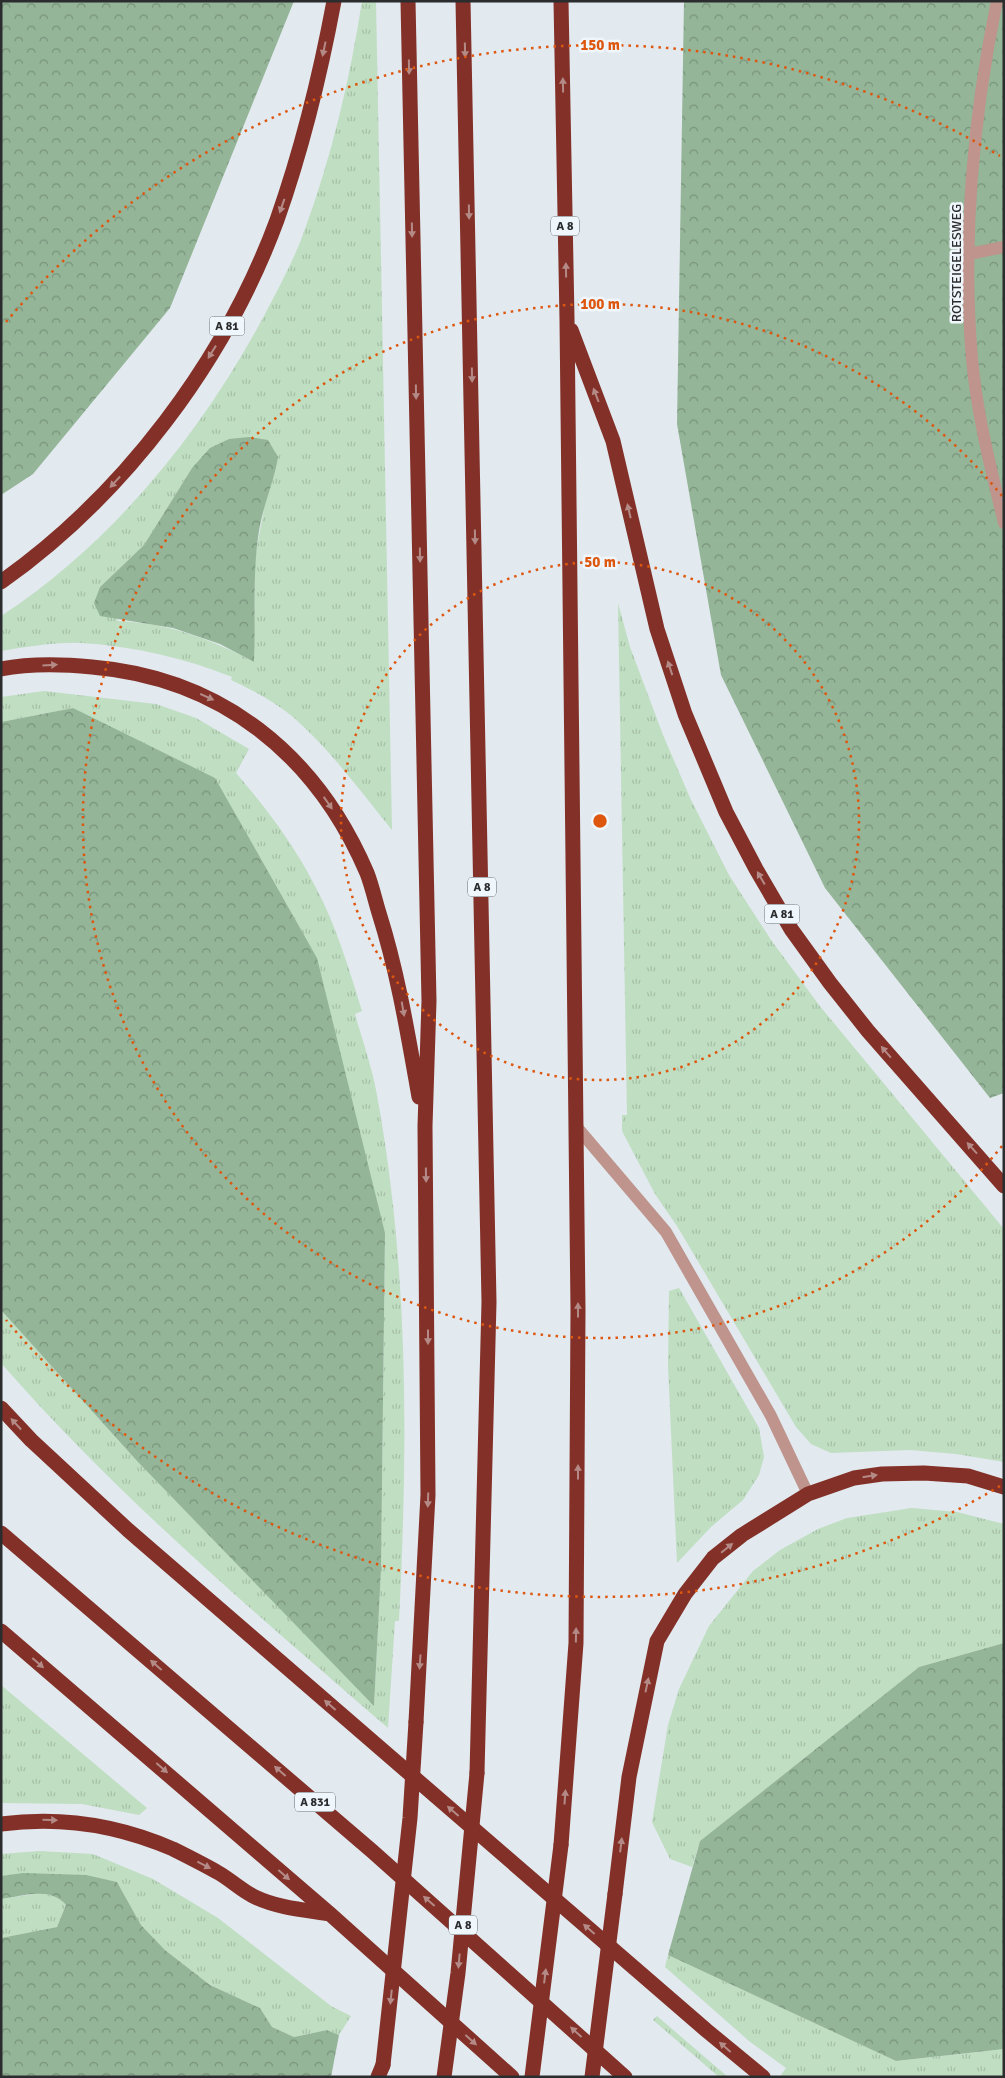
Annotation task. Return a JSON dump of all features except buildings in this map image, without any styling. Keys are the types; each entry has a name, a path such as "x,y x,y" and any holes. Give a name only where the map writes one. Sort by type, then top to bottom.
{"highway":[{"name":"A 81","path":"1,582 70,526 115,482 156,434 191,386 221,339 276,222 295,167 311,107 334,1"},
{"path":"381,2073 410,1818 428,1494 425,1126 429,992 408,1"},
{"name":"A 8","path":"444,2077 458,1973 477,1773 489,1302 463,1"},
{"name":"A 8","path":"532,2077 561,1845 576,1643 578,1310 567,319 561,1"},
{"name":"A 81","path":"567,319 613,441 657,629 685,714 726,812 756,870 791,929 830,983 868,1031 1004,1186"},
{"path":"1,669 62,664 120,670 169,682 212,699 264,732 306,773 339,819 367,874 394,961 425,1126"},
{"path":"1,1408 31,1440 128,1530 706,2030 764,2077"},
{"path":"592,2077 629,1777 657,1641 685,1594 713,1558 742,1535 808,1494 854,1478 882,1474 924,1473 968,1476 1004,1487"},
{"name":"A 831","path":"1,1533 372,1851 625,2077"},
{"path":"1,1631 330,1914 512,2077"},
{"path":"1,1824 33,1820 66,1821 135,1834 174,1850 217,1872 255,1897 293,1909 330,1914"}],"lane":[{"name":"ROTSTEIGELESWEG","path":"997,1 987,50 972,173 969,254 972,360 987,454 1004,523"},
{"path":"969,254 1004,247"},
{"path":"575,1125 666,1232 771,1416 808,1494"}],"green space":[{"path":"1,1 294,1 170,308 33,474 1,495"},
{"path":"362,1 376,1 392,830 345,771 307,729 278,706 231,680 232,677 196,664 120,647 62,643 1,651 1,616 42,587 81,554 117,519 184,442 240,358 281,283 296,251 315,201 332,145 346,88","holes":["192,468 264,509 255,558 254,662 222,646 189,634 154,625 118,621 100,587 144,545"]},
{"path":"684,1 1004,1 1004,1093 990,1098 825,888 721,675 677,424"},
{"path":"249,437 268,440 278,457 261,521 257,547 254,662 220,644 173,628 100,616 94,603 100,587 144,545 192,468 210,448 229,439"},
{"path":"618,603 630,647 663,735 691,800 729,875 771,940 819,1005 1004,1229 1004,1462 956,1454 910,1450 831,1453 811,1444 796,1427 677,1226 655,1194 622,1131 622,1115 627,1115"},
{"path":"44,691 156,704 196,718 249,749 236,773 279,827 307,871 323,901 347,963 362,1011 355,1014 374,1080 387,1156 400,1288 403,1355 404,1488 399,1621 395,1621 388,1728 237,1596 139,1507 1,1363 1,1310 137,1461 374,1705 381,1570 385,1233 73,708 1,722 1,697"},
{"path":"73,708 215,778 317,958 385,1233 381,1570 374,1706 137,1461 1,1310 1,722"},
{"path":"679,1288 759,1428 764,1457 759,1475 743,1500 711,1527 677,1563 668,1366 669,1291"},
{"path":"912,1508 957,1512 1004,1524 1004,1643 919,1667 700,1841 692,1867 670,1859 652,1822 668,1725 679,1689 709,1626 753,1571 780,1550 818,1529 847,1518"},
{"path":"1004,1643 1004,2049 896,2061 668,1955 700,1841 919,1667"},
{"path":"1,1685 147,1808 139,1815 82,1804 1,1803"},
{"path":"39,1851 93,1854 153,1879 218,1918 331,2006 351,2016 339,2035 327,2030 294,2037 272,2027 260,2008 210,1985 165,1950 141,1925 117,1882 59,1875 1,1876 1,1854"},
{"path":"23,1873 86,1875 117,1882 141,1925 165,1950 210,1985 260,2008 272,2027 294,2037 327,2030 339,2035 331,2077 1,2077 1,1938 57,1927 66,1905 60,1899 45,1894 1,1899 1,1876"},
{"path":"35,1894 52,1895 66,1905 57,1927 1,1938 1,1899"},
{"path":"668,1955 896,2061 1004,2049 1004,2077 784,2077 781,2075 786,2068 749,2041 665,1967"},
{"path":"657,2016 728,2077 719,2077 653,2020"}]}
